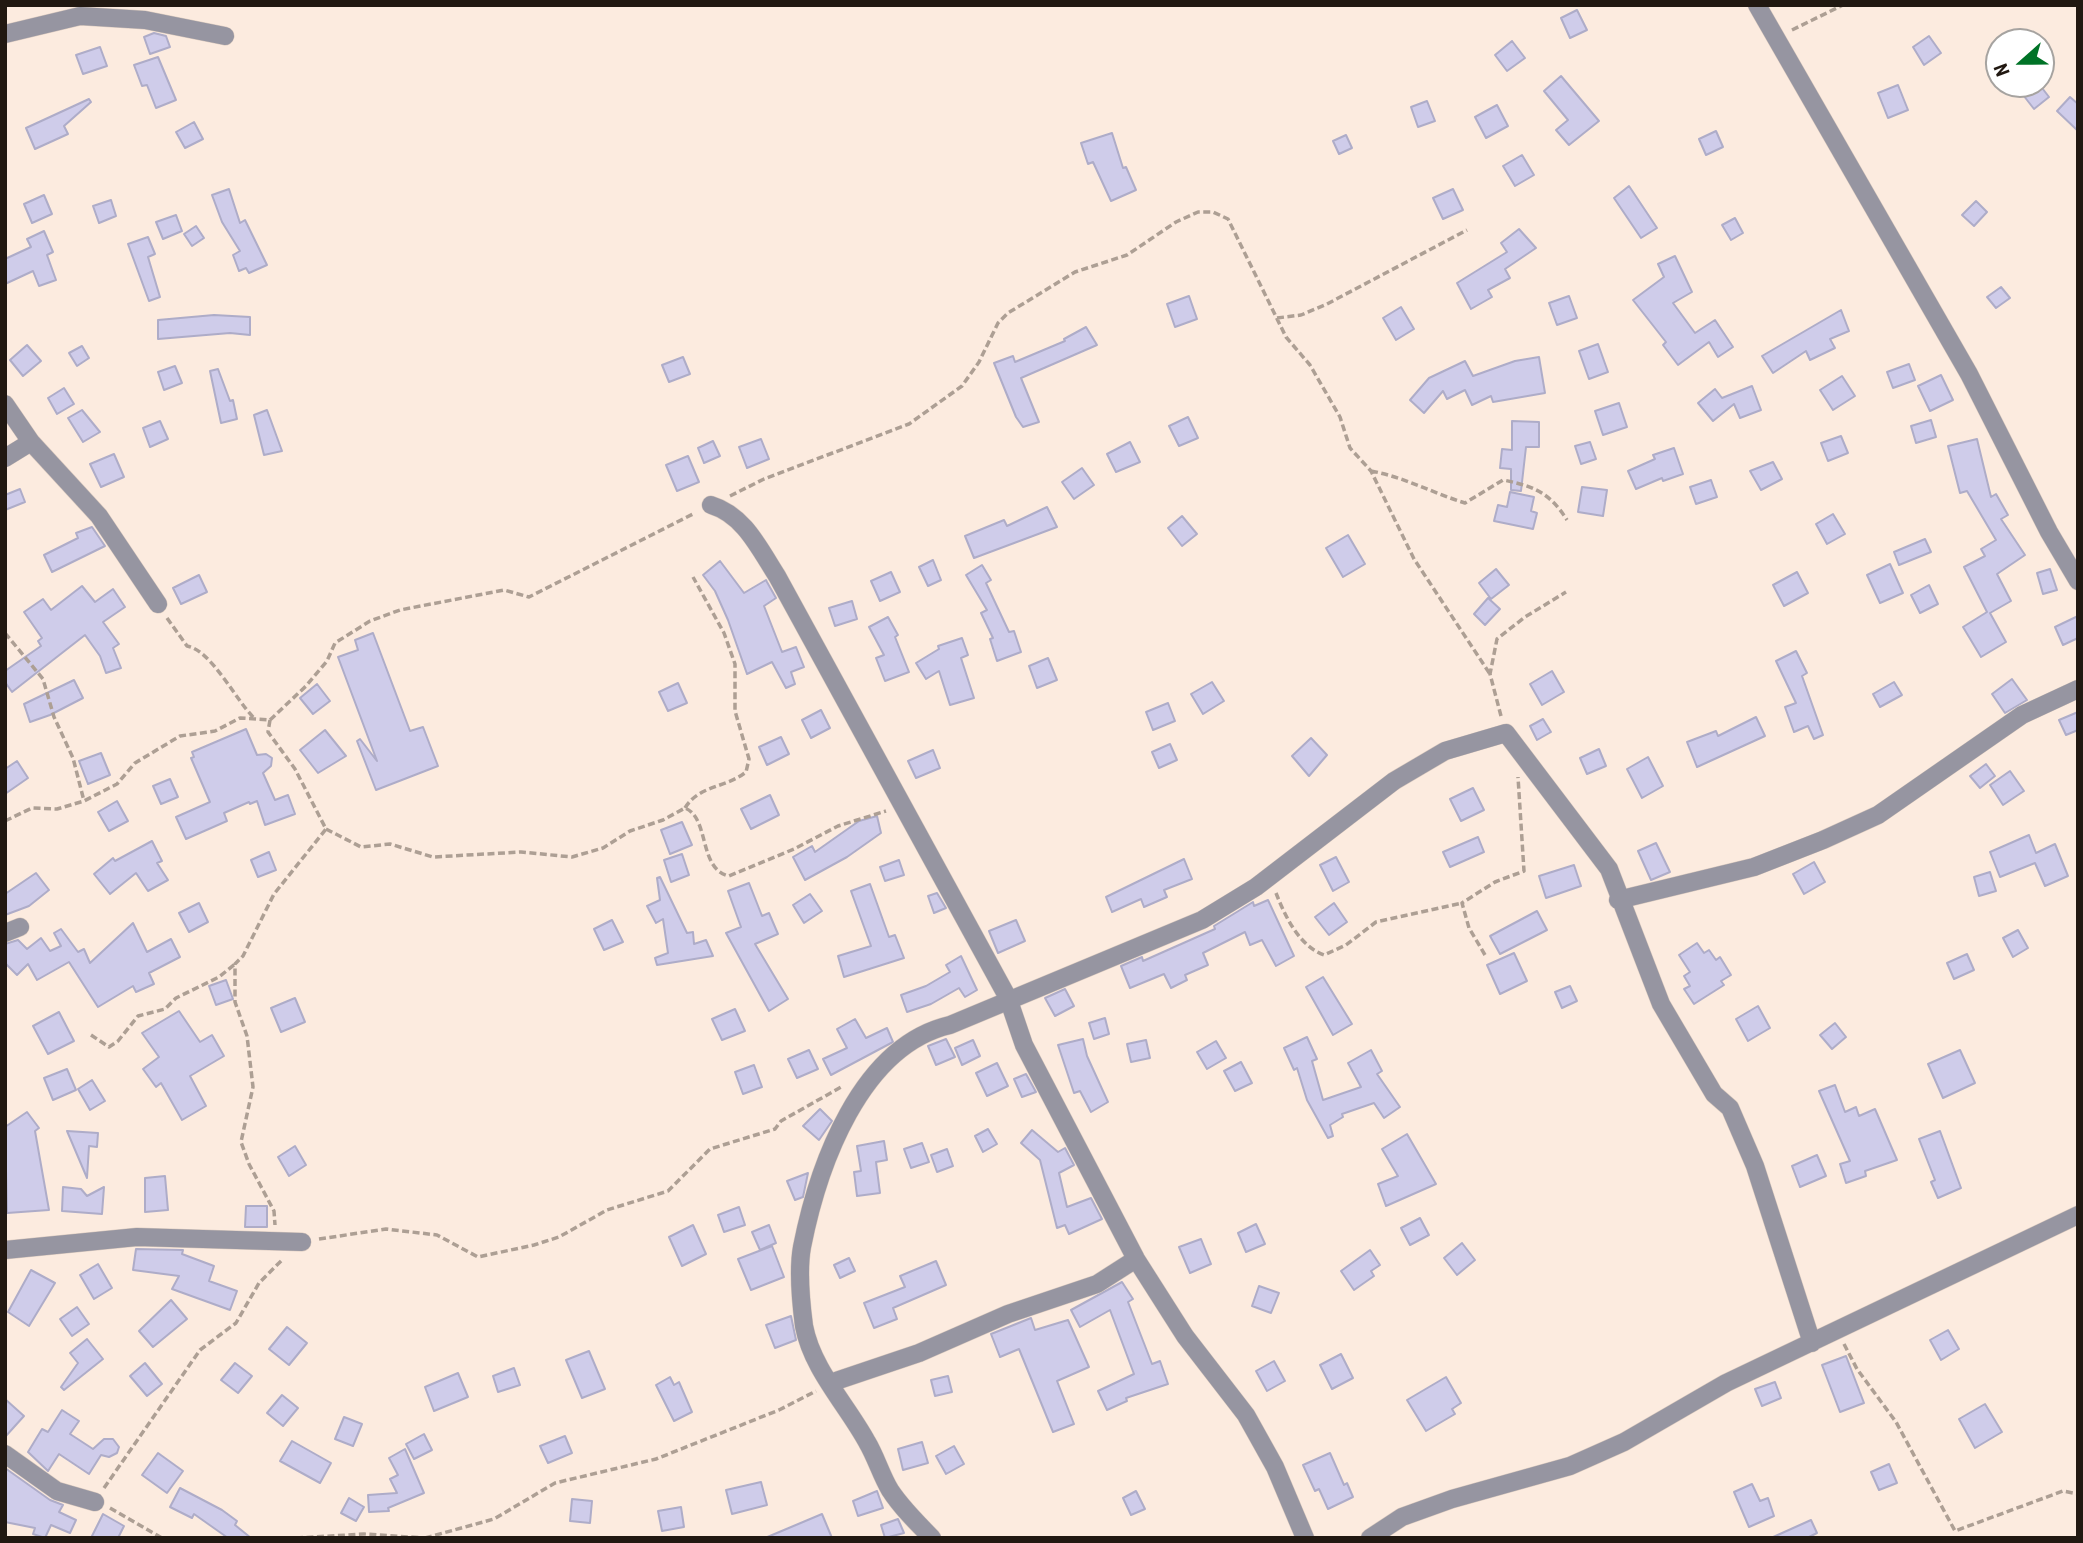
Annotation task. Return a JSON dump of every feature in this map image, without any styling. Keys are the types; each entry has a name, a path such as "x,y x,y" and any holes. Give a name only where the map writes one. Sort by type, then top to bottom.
{"street":[{"path":"1757,5 1969,374 2049,532 2078,581"},
{"path":"5,34 80,16 145,20 225,36"},
{"path":"5,404 31,442 99,516 158,604"},
{"path":"5,458 31,442"},
{"path":"711,505 728,510 739,520 777,576 1008,999 1024,1045 1136,1259 1185,1336 1246,1415 1275,1467 1305,1538"},
{"path":"1618,900 1775,860 1878,815 2022,715 2078,689"},
{"path":"932,1538 891,1491 867,1443 830,1383 804,1327 802,1249 846,1113 882,1065 907,1042 928,1030 950,1024 1202,920 1256,887 1394,781 1445,751 1506,733 1609,869 1618,900 1672,1026 1714,1094 1730,1108 1755,1166 1812,1343"},
{"path":"1370,1538 1402,1517 1452,1499 1570,1466 1624,1442 1726,1383 2078,1216"},
{"path":"5,1250 137,1237 302,1242"},
{"path":"830,1383 919,1353 1008,1314 1097,1284 1136,1259"},
{"path":"5,1454 57,1490 95,1502"}],"path":[{"path":"1776,38 1843,5"},
{"path":"693,577 724,633 735,664 735,711 749,759 746,772 737,779 692,795 685,808 663,820 630,831 603,848 572,858 521,852 433,857 390,844 361,847 326,829 295,769 268,732 270,720 306,686 327,661 335,643 370,621 400,610 504,590 529,597 765,479 909,424 962,386 979,362 998,323 1008,313 1075,271 1127,255 1176,222 1198,212 1213,212 1228,219 1286,337 1310,365 1340,417 1350,448 1371,471 1414,559 1490,674 1506,733"},
{"path":"1277,318 1301,316 1327,304 1467,230"},
{"path":"1371,471 1397,476 1433,493 1465,503 1503,480 1534,486 1551,498 1567,520"},
{"path":"1490,674 1497,639 1525,617 1566,592"},
{"path":"158,604 187,646 197,648 207,656 239,704 254,718"},
{"path":"5,633 43,679 54,717 73,758 84,801"},
{"path":"5,821 33,808 57,809 84,801 117,784 135,763 171,741 215,731 240,718 270,720"},
{"path":"1256,887 1276,893 1285,918 1314,952 1324,956 1346,945 1376,922 1462,903 1494,882 1524,871 1517,765"},
{"path":"685,808 691,810 697,821 708,855 718,869 729,876 794,849 838,826 884,810 911,822"},
{"path":"91,1035 109,1047 118,1041 138,1016 166,1009 176,998 219,977 235,964 243,956 274,894 326,829"},
{"path":"1462,903 1469,928 1485,955"},
{"path":"235,964 235,1002 247,1036 253,1087 242,1143 249,1164 274,1211 277,1240"},
{"path":"162,1538 130,1517 95,1502 129,1448 200,1350 236,1323 259,1283 302,1242 386,1229 436,1235 478,1257 534,1245 559,1237 607,1210 667,1191 710,1149 775,1129 781,1121 848,1084"},
{"path":"1838,1332 1857,1369 1896,1422 1955,1531 2063,1491 2078,1494"},
{"path":"296,1538 364,1534 425,1538 494,1519 555,1483 656,1459 779,1410 830,1383"}],"building":[{"path":"1577,10 1587,30 1570,38 1561,18"},
{"path":"154,33 166,36 170,47 150,54 144,37"},
{"path":"1929,36 1941,53 1924,65 1913,47"},
{"path":"1512,41 1525,58 1507,71 1495,55"},
{"path":"100,47 107,66 83,74 76,55"},
{"path":"158,57 176,100 156,108 147,85 142,86 134,65"},
{"path":"1561,76 1599,121 1569,145 1556,130 1568,120 1544,91"},
{"path":"1898,85 1908,110 1888,118 1878,93"},
{"path":"2070,97 2078,104 2078,131 2057,111"},
{"path":"2025,98 2048,98 2034,109"},
{"path":"89,99 91,102 64,126 68,134 35,149 26,128"},
{"path":"1427,101 1435,121 1418,127 1411,107"},
{"path":"1497,105 1508,126 1486,138 1475,117"},
{"path":"194,122 203,139 185,148 176,132"},
{"path":"1716,131 1723,147 1706,155 1699,139"},
{"path":"1112,133 1123,168 1126,167 1136,190 1111,201 1093,162 1088,164 1081,143"},
{"path":"1346,135 1352,148 1339,154 1333,141"},
{"path":"1522,155 1534,175 1515,186 1503,166"},
{"path":"1629,186 1657,228 1641,238 1614,198"},
{"path":"229,189 240,223 245,220 267,265 249,273 246,268 239,271 233,255 240,251 222,222 212,195"},
{"path":"1453,189 1463,210 1443,219 1433,198"},
{"path":"44,195 52,214 32,223 24,204"},
{"path":"111,200 116,216 99,223 93,206"},
{"path":"1976,201 1987,212 1974,226 1962,215"},
{"path":"176,215 182,231 163,239 156,222"},
{"path":"1735,218 1743,233 1731,240 1722,225"},
{"path":"196,226 204,238 192,246 184,234"},
{"path":"1519,229 1536,248 1505,269 1510,278 1488,290 1492,297 1471,309 1457,283 1507,252 1501,243"},
{"path":"44,231 53,252 47,255 56,280 39,286 33,271 5,284 5,259 31,247 27,239"},
{"path":"148,237 155,254 148,257 160,297 149,301 128,244"},
{"path":"1675,256 1692,292 1673,303 1695,333 1715,320 1733,347 1718,357 1709,342 1678,365 1663,345 1666,342 1633,300 1664,277 1658,264"},
{"path":"2001,287 2010,298 1996,308 1987,297"},
{"path":"1189,296 1197,319 1175,327 1167,304"},
{"path":"1569,296 1577,318 1557,325 1549,303"},
{"path":"1401,307 1414,329 1396,340 1383,318"},
{"path":"1841,310 1849,331 1830,339 1835,348 1810,360 1806,351 1773,373 1762,356"},
{"path":"214,315 250,317 250,335 230,333 158,339 158,320"},
{"path":"1086,327 1097,345 1021,378 1039,422 1023,427 1016,417 994,363 1013,356 1015,362 1065,341 1064,339"},
{"path":"1598,344 1608,372 1589,379 1579,351"},
{"path":"27,345 41,361 23,376 10,360"},
{"path":"82,346 89,358 77,366 69,353"},
{"path":"683,357 690,374 669,382 662,365"},
{"path":"1539,357 1545,393 1493,402 1491,396 1472,405 1465,390 1447,399 1443,391 1424,413 1410,400 1429,378 1465,361 1473,376 1515,361"},
{"path":"1909,364 1915,380 1893,388 1887,372"},
{"path":"175,366 182,383 164,390 158,372"},
{"path":"218,369 230,401 233,400 237,419 221,423 210,371"},
{"path":"1941,375 1953,400 1930,411 1918,386"},
{"path":"1842,376 1855,396 1833,410 1820,390"},
{"path":"1752,386 1761,410 1740,418 1734,404 1713,421 1698,403 1715,389 1722,398"},
{"path":"64,388 74,404 57,414 48,398"},
{"path":"1619,403 1627,427 1603,435 1595,411"},
{"path":"82,410 100,432 83,442 68,418"},
{"path":"267,410 282,451 264,455 254,415"},
{"path":"1188,417 1198,438 1179,446 1169,426"},
{"path":"1931,420 1936,437 1916,443 1911,426"},
{"path":"160,421 168,439 150,447 143,428"},
{"path":"1512,421 1539,422 1539,447 1526,447 1521,491 1511,490 1511,469 1500,468 1502,449 1512,450"},
{"path":"1841,436 1848,453 1828,461 1821,443"},
{"path":"761,439 769,459 747,468 739,447"},
{"path":"1977,439 1991,497 1996,494 2008,515 2001,519 2025,555 1997,574 2011,601 1990,613 2006,642 1981,657 1963,627 1987,612 1964,567 1985,556 1981,549 1996,540 1967,491 1960,493 1948,446"},
{"path":"713,441 720,456 704,463 698,448"},
{"path":"1130,442 1140,462 1116,472 1107,454"},
{"path":"1590,442 1596,459 1581,464 1575,446"},
{"path":"1674,448 1683,474 1663,481 1662,478 1636,489 1628,471 1655,459 1653,455"},
{"path":"114,454 124,477 101,487 90,464"},
{"path":"688,456 699,482 677,491 666,465"},
{"path":"1773,462 1782,479 1761,490 1750,471"},
{"path":"1082,468 1094,485 1074,499 1062,482"},
{"path":"1711,480 1717,497 1696,504 1690,487"},
{"path":"1582,487 1607,490 1603,516 1578,512"},
{"path":"20,489 25,502 5,510 5,495"},
{"path":"1510,492 1534,497 1531,511 1537,513 1533,529 1494,521 1498,505 1507,507"},
{"path":"1047,507 1057,527 974,558 965,536 1004,520 1007,526"},
{"path":"1833,514 1845,534 1827,544 1816,524"},
{"path":"1182,516 1197,534 1182,546 1168,528"},
{"path":"92,527 105,546 52,572 44,555 78,538 76,533"},
{"path":"1348,535 1365,564 1343,577 1326,548"},
{"path":"1925,539 1931,552 1899,565 1894,552"},
{"path":"933,560 941,580 928,586 919,567"},
{"path":"720,561 744,593 766,580 776,598 764,606 782,652 796,647 804,667 791,672 795,684 786,688 772,662 747,674 728,620 715,591 703,575"},
{"path":"1890,564 1903,593 1880,603 1867,575"},
{"path":"982,565 991,580 986,583 1009,632 1014,631 1021,652 997,661 990,639 993,638 981,613 987,610 966,575"},
{"path":"1496,569 1509,585 1491,599 1479,583"},
{"path":"2050,569 2057,590 2043,594 2037,573"},
{"path":"891,572 900,592 880,601 871,581"},
{"path":"1797,572 1808,593 1784,606 1773,585"},
{"path":"199,575 207,592 181,604 173,588"},
{"path":"1929,585 1938,604 1920,613 1911,595"},
{"path":"82,586 95,602 113,589 125,607 103,622 119,644 113,648 121,668 106,673 100,656 85,635 12,692 5,682 5,671 41,646 38,641 42,638 24,612 43,599 51,610"},
{"path":"1488,598 1500,609 1485,625 1474,614"},
{"path":"852,601 857,619 835,626 829,608"},
{"path":"2078,616 2078,638 2063,645 2055,627"},
{"path":"888,617 898,635 895,637 909,672 885,681 876,658 884,655 869,627"},
{"path":"373,633 410,731 423,727 438,766 376,790 357,741 360,739 377,761 338,657 358,650 355,640"},
{"path":"962,638 968,655 961,658 974,698 950,705 939,671 926,679 916,663 939,649 938,646"},
{"path":"1796,651 1807,673 1802,676 1823,735 1814,739 1808,726 1794,732 1785,707 1796,703 1776,661"},
{"path":"1048,658 1057,680 1037,688 1029,666"},
{"path":"1552,671 1564,692 1542,705 1530,684"},
{"path":"2012,679 2027,700 2005,713 1992,694"},
{"path":"74,680 83,698 30,722 24,704"},
{"path":"1212,682 1224,701 1203,714 1191,694"},
{"path":"1894,682 1902,695 1880,707 1873,694"},
{"path":"678,683 687,703 668,711 659,692"},
{"path":"317,684 330,701 313,714 300,698"},
{"path":"1168,703 1175,721 1153,730 1146,712"},
{"path":"821,710 830,728 811,738 802,720"},
{"path":"2078,712 2078,730 2066,735 2059,720"},
{"path":"1756,717 1765,736 1697,767 1687,742 1716,731 1718,736"},
{"path":"1543,719 1551,732 1537,740 1530,726"},
{"path":"246,729 257,755 266,754 272,758 271,766 263,773 275,800 288,795 295,814 265,825 257,801 250,804 249,802 224,813 227,821 186,839 176,817 210,802 191,758 194,757 192,752"},
{"path":"325,730 346,756 318,773 300,750"},
{"path":"781,737 789,754 767,765 759,747"},
{"path":"1311,738 1327,755 1309,776 1292,756"},
{"path":"1170,744 1177,760 1159,768 1152,752"},
{"path":"1599,749 1606,766 1587,774 1580,758"},
{"path":"933,750 940,768 916,778 908,761"},
{"path":"101,753 110,775 88,784 79,761"},
{"path":"1648,757 1663,786 1642,798 1627,769"},
{"path":"17,761 28,778 5,794 5,769"},
{"path":"1986,764 1995,776 1980,788 1970,776"},
{"path":"2010,771 2024,791 2003,805 1990,785"},
{"path":"170,779 178,797 161,804 153,786"},
{"path":"1473,788 1484,810 1461,821 1450,799"},
{"path":"770,795 779,815 751,829 741,809"},
{"path":"117,801 128,821 109,831 98,812"},
{"path":"877,816 881,833 847,857 805,880 793,857 812,846 815,852 859,821"},
{"path":"682,822 692,845 670,854 661,830"},
{"path":"2029,835 2036,853 2055,844 2068,876 2045,886 2035,863 2000,877 1990,852"},
{"path":"1478,837 1484,852 1450,867 1443,852"},
{"path":"152,841 162,861 157,863 168,880 148,891 136,873 110,894 94,874 113,858 115,861"},
{"path":"1656,843 1670,872 1651,880 1638,851"},
{"path":"269,852 276,870 258,877 251,860"},
{"path":"682,854 689,875 671,882 664,860"},
{"path":"1336,857 1349,882 1333,891 1320,865"},
{"path":"1184,859 1192,879 1164,890 1167,897 1144,907 1141,899 1112,912 1106,897"},
{"path":"899,860 904,875 885,881 880,867"},
{"path":"1814,862 1825,882 1804,894 1793,874"},
{"path":"1574,865 1581,886 1546,898 1539,876"},
{"path":"1990,872 1996,891 1979,896 1974,877"},
{"path":"36,873 49,890 29,906 5,915 5,894"},
{"path":"660,877 687,933 693,932 694,944 706,940 713,956 657,965 655,958 668,953 663,919 656,923 647,906 660,900 657,878"},
{"path":"749,883 762,916 769,913 778,934 755,944 788,999 769,1011 726,933 741,927 728,891"},
{"path":"870,884 889,937 895,935 904,958 844,977 838,956 871,946 851,891"},
{"path":"937,893 946,908 934,913 928,896"},
{"path":"810,894 822,911 804,923 793,905"},
{"path":"1268,900 1294,956 1276,966 1262,940 1250,945 1245,932 1203,953 1208,965 1185,975 1187,980 1171,988 1164,974 1130,988 1121,966 1142,957 1143,961 1215,929 1214,926 1253,902 1254,906"},
{"path":"199,903 208,922 189,932 179,913"},
{"path":"1334,903 1347,922 1329,935 1315,917"},
{"path":"1537,911 1547,930 1500,954 1490,936"},
{"path":"612,920 623,942 604,950 594,929"},
{"path":"1016,920 1025,941 998,953 989,931"},
{"path":"133,923 147,952 171,939 180,957 149,973 154,984 136,992 133,986 98,1007 69,962 37,980 28,964 17,975 5,963 5,944 18,940 27,949 41,938 50,951 61,946 54,933 61,929 78,952 84,949 90,963"},
{"path":"2018,930 2028,948 2013,957 2003,938"},
{"path":"1697,943 1704,953 1709,950 1716,960 1720,957 1731,975 1721,981 1724,985 1694,1004 1684,989 1690,986 1684,976 1690,972 1679,955"},
{"path":"1514,953 1527,981 1500,994 1487,965"},
{"path":"1967,954 1974,970 1954,979 1947,963"},
{"path":"961,956 977,990 965,997 959,988 931,1004 907,1012 901,995 926,986 950,972 946,965"},
{"path":"1323,977 1352,1024 1333,1035 1306,987"},
{"path":"226,980 233,999 216,1005 209,986"},
{"path":"1570,986 1577,1001 1562,1008 1555,992"},
{"path":"1065,989 1074,1006 1055,1016 1045,998"},
{"path":"295,998 305,1022 281,1032 271,1008"},
{"path":"1758,1006 1770,1028 1748,1041 1736,1019"},
{"path":"735,1009 745,1031 722,1040 712,1019"},
{"path":"179,1011 200,1042 212,1035 224,1056 190,1076 206,1106 182,1120 161,1083 156,1087 143,1069 159,1057 142,1033"},
{"path":"59,1012 74,1041 48,1054 33,1026"},
{"path":"1105,1018 1109,1034 1094,1039 1089,1023"},
{"path":"855,1019 866,1038 887,1028 893,1042 831,1075 823,1059 847,1048 837,1029"},
{"path":"1835,1023 1846,1037 1832,1049 1820,1035"},
{"path":"1307,1037 1317,1059 1312,1061 1323,1100 1361,1087 1348,1063 1371,1050 1382,1071 1377,1074 1400,1107 1384,1118 1374,1103 1342,1114 1343,1117 1330,1125 1333,1136 1328,1138 1307,1100 1297,1068 1294,1070 1284,1048"},
{"path":"946,1039 955,1057 936,1065 928,1046"},
{"path":"1083,1039 1087,1056 1108,1102 1091,1112 1080,1091 1074,1093 1058,1045"},
{"path":"973,1040 980,1056 962,1065 955,1048"},
{"path":"1146,1040 1150,1058 1131,1062 1127,1044"},
{"path":"1216,1041 1226,1058 1207,1069 1197,1052"},
{"path":"809,1050 818,1069 797,1078 788,1059"},
{"path":"1960,1050 1975,1083 1943,1098 1928,1064"},
{"path":"1241,1062 1252,1083 1235,1091 1224,1071"},
{"path":"997,1063 1008,1086 987,1096 976,1073"},
{"path":"754,1065 762,1087 743,1094 735,1072"},
{"path":"67,1069 76,1090 53,1100 44,1078"},
{"path":"1026,1074 1036,1092 1022,1097 1014,1079"},
{"path":"92,1080 105,1101 90,1110 78,1089"},
{"path":"1835,1085 1845,1112 1856,1107 1859,1116 1875,1109 1897,1160 1865,1171 1866,1176 1846,1183 1840,1164 1850,1161 1819,1091"},
{"path":"820,1109 832,1121 819,1140 803,1126"},
{"path":"27,1112 39,1128 35,1131 49,1210 7,1213 5,1127"},
{"path":"988,1129 997,1144 983,1152 975,1136"},
{"path":"1032,1130 1058,1152 1065,1148 1074,1165 1059,1173 1067,1207 1091,1198 1102,1219 1069,1234 1065,1225 1057,1228 1040,1160 1021,1143"},
{"path":"67,1131 98,1133 97,1147 89,1146 87,1178"},
{"path":"1940,1131 1961,1188 1938,1198 1931,1182 1935,1180 1919,1139"},
{"path":"1407,1134 1436,1184 1386,1206 1378,1184 1398,1176 1382,1149"},
{"path":"884,1141 887,1160 876,1162 880,1193 857,1196 854,1172 861,1171 857,1146"},
{"path":"922,1143 929,1162 911,1168 904,1149"},
{"path":"295,1146 306,1165 289,1176 278,1157"},
{"path":"947,1149 953,1166 937,1172 931,1155"},
{"path":"1817,1155 1826,1176 1800,1187 1792,1166"},
{"path":"808,1173 803,1197 795,1200 787,1181"},
{"path":"165,1176 168,1210 145,1212 145,1178"},
{"path":"63,1187 81,1189 87,1196 104,1187 102,1214 62,1211"},
{"path":"246,1206 267,1206 267,1227 245,1227"},
{"path":"739,1207 745,1225 724,1232 718,1215"},
{"path":"1420,1218 1429,1235 1410,1245 1401,1228"},
{"path":"1256,1224 1265,1244 1246,1252 1238,1233"},
{"path":"693,1225 706,1254 682,1266 669,1237"},
{"path":"769,1225 776,1243 760,1250 752,1232"},
{"path":"1201,1239 1211,1264 1190,1273 1179,1247"},
{"path":"1462,1243 1475,1260 1457,1275 1444,1258"},
{"path":"772,1246 784,1277 751,1290 738,1259"},
{"path":"136,1249 183,1250 182,1254 214,1266 209,1281 237,1291 230,1310 172,1289 179,1276 133,1270"},
{"path":"1370,1250 1380,1265 1371,1271 1374,1276 1354,1290 1341,1271"},
{"path":"849,1258 855,1271 840,1278 834,1265"},
{"path":"936,1261 946,1285 893,1308 897,1319 874,1328 864,1303 905,1287 900,1276"},
{"path":"98,1264 112,1288 94,1299 80,1275"},
{"path":"31,1270 55,1283 29,1326 8,1312"},
{"path":"1122,1282 1133,1299 1128,1302 1152,1364 1160,1361 1168,1384 1126,1398 1127,1401 1107,1410 1098,1391 1134,1374 1110,1310 1080,1327 1071,1310"},
{"path":"1259,1286 1279,1293 1271,1313 1252,1306"},
{"path":"171,1300 187,1319 153,1347 139,1331"},
{"path":"77,1307 89,1324 72,1336 60,1319"},
{"path":"791,1316 796,1340 775,1348 766,1325"},
{"path":"1031,1318 1035,1330 1068,1320 1089,1367 1057,1381 1074,1424 1053,1432 1019,1349 1000,1357 991,1334"},
{"path":"287,1327 307,1343 289,1365 269,1349"},
{"path":"1948,1330 1959,1349 1941,1360 1930,1340"},
{"path":"87,1339 103,1359 64,1390 61,1387 78,1363 70,1353"},
{"path":"589,1351 605,1389 582,1398 566,1360"},
{"path":"1341,1354 1353,1378 1332,1389 1320,1365"},
{"path":"1846,1356 1864,1403 1840,1412 1822,1365"},
{"path":"1274,1361 1285,1381 1267,1391 1256,1371"},
{"path":"145,1363 162,1384 147,1396 130,1376"},
{"path":"235,1363 252,1376 238,1393 221,1380"},
{"path":"514,1368 520,1385 498,1392 493,1376"},
{"path":"458,1373 468,1397 434,1411 425,1387"},
{"path":"948,1376 952,1392 935,1396 931,1380"},
{"path":"670,1377 674,1385 679,1382 692,1412 674,1421 656,1385"},
{"path":"1446,1377 1461,1403 1452,1409 1455,1414 1426,1431 1407,1400"},
{"path":"1775,1382 1781,1398 1762,1406 1755,1389"},
{"path":"282,1395 298,1408 283,1426 267,1413"},
{"path":"5,1399 24,1416 5,1437"},
{"path":"1985,1404 2002,1432 1975,1448 1959,1419"},
{"path":"62,1410 79,1421 70,1434 93,1449 104,1439 113,1439 119,1447 117,1453 109,1457 101,1455 89,1474 59,1454 48,1471 28,1452 42,1429 48,1432"},
{"path":"344,1417 362,1424 353,1446 335,1439"},
{"path":"424,1434 432,1450 414,1459 406,1444"},
{"path":"565,1436 572,1453 548,1463 540,1446"},
{"path":"292,1441 331,1463 320,1483 280,1461"},
{"path":"922,1442 928,1463 903,1470 898,1449"},
{"path":"954,1446 964,1464 946,1474 936,1456"},
{"path":"405,1449 424,1493 388,1508 389,1511 369,1512 368,1495 397,1493 390,1479 398,1475 389,1458"},
{"path":"158,1453 183,1471 167,1493 142,1475"},
{"path":"1330,1453 1344,1485 1347,1483 1353,1497 1328,1509 1319,1489 1315,1491 1303,1465"},
{"path":"1889,1464 1897,1483 1879,1490 1871,1472"},
{"path":"5,1468 50,1500 63,1505 59,1512 76,1520 70,1533 51,1525 45,1538 33,1534 35,1528 5,1522"},
{"path":"761,1482 767,1505 732,1514 726,1490"},
{"path":"1752,1484 1760,1501 1768,1498 1774,1516 1749,1527 1734,1492"},
{"path":"180,1488 222,1510 237,1521 235,1525 251,1538 228,1538 194,1514 192,1518 170,1507"},
{"path":"877,1491 883,1508 858,1516 853,1501"},
{"path":"1136,1491 1145,1509 1131,1515 1123,1498"},
{"path":"349,1498 364,1507 356,1521 341,1513"},
{"path":"572,1499 592,1501 590,1523 570,1521"},
{"path":"681,1507 684,1527 662,1531 658,1511"},
{"path":"103,1514 124,1526 118,1538 91,1538"},
{"path":"822,1514 832,1538 765,1538"},
{"path":"898,1519 904,1533 885,1538 881,1525"},
{"path":"1811,1520 1817,1533 1807,1538 1771,1538"}]}
